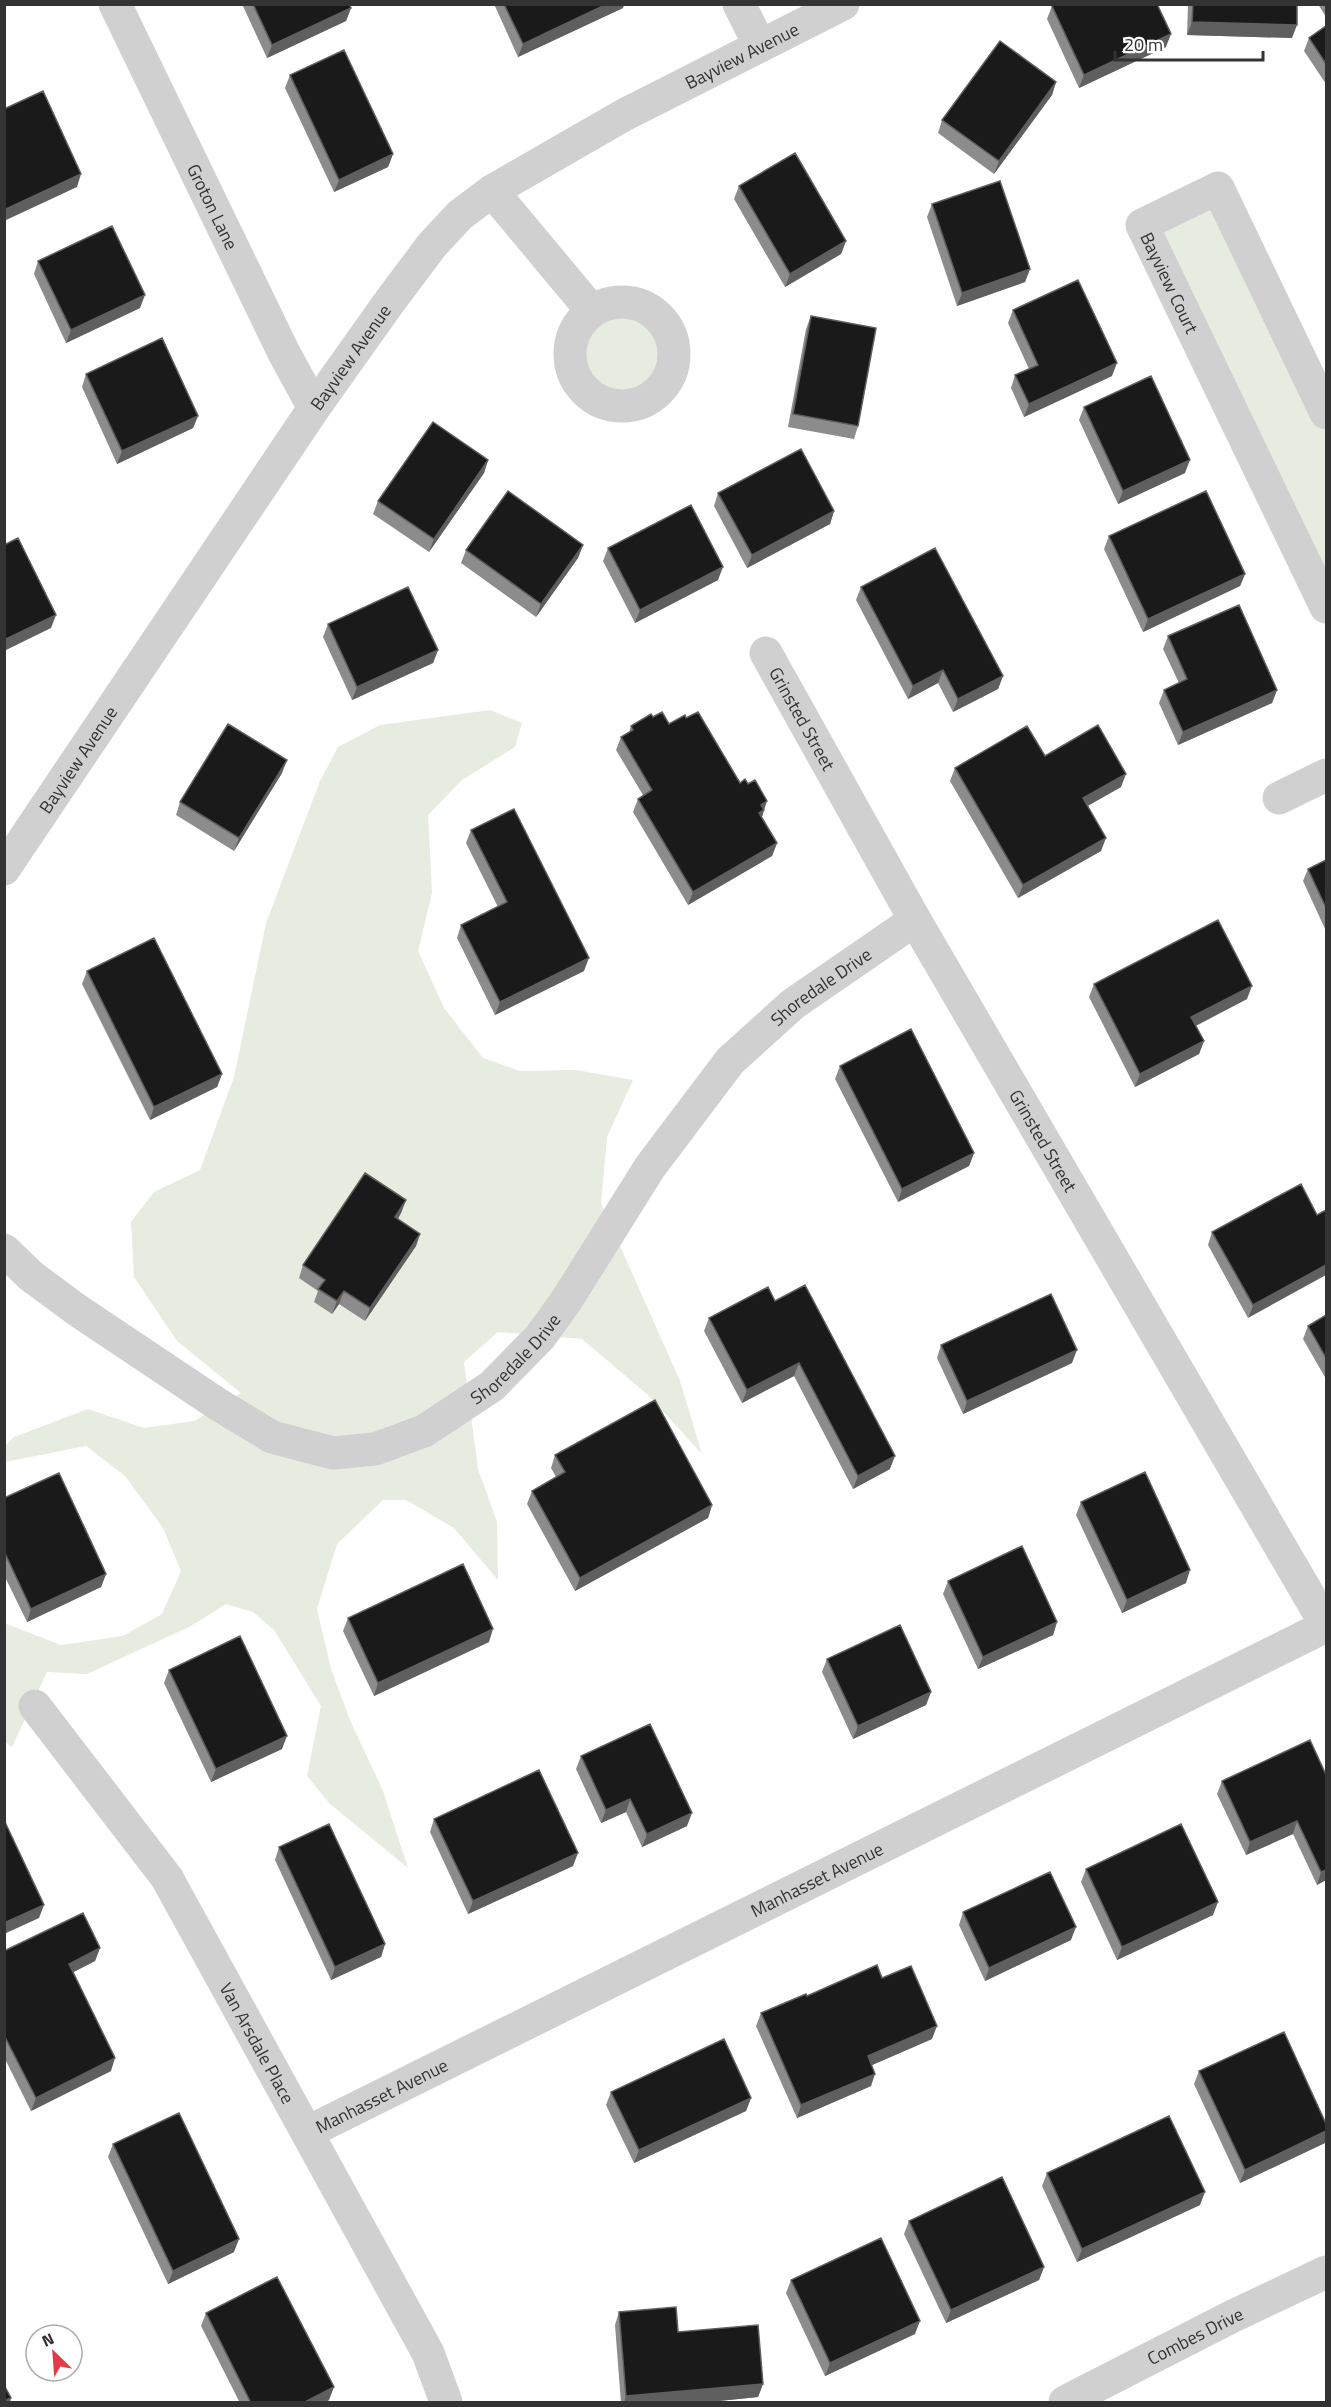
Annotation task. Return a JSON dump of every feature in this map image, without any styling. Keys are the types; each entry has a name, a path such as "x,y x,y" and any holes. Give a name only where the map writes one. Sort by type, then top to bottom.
{"street":[{"name":"Groton Lane","path":"115,4 284,353 314,408"},
{"path":"739,4 760,45"},
{"name":"Bayview Avenue","path":"4,869 314,408 432,245 460,215 492,191 624,115 843,4"},
{"name":"Bayview Court","path":"1326,413 1218,188 1142,225 1326,607"},
{"path":"492,191 592,311"},
{"name":"Grinsted Street","path":"766,653 915,920 1326,1626"},
{"path":"1279,798 1326,775"},
{"name":"Shoredale Drive","path":"4,1250 31,1276 77,1310 219,1405 272,1437 333,1453 375,1449 424,1431 492,1386 540,1337 566,1302 650,1167 730,1061 793,1004 915,920"},
{"name":"Manhasset Avenue","path":"308,2132 1326,1626"},
{"name":"Van Arsdale Place","path":"35,1706 167,1878 428,2353 446,2403"},
{"name":"Combes Drive","path":"1065,2403 1231,2316 1326,2272"}],"shaded area":[{"path":"1218,188 1326,413 1326,607 1142,225"},
{"path":"622,302 642,306 659,317 670,334 674,354 670,374 659,391 642,402 622,406 602,402 585,391 574,374 570,354 574,334 585,317 602,306"},
{"path":"490,710 522,723 515,747 462,780 428,815 432,893 418,951 444,1008 483,1058 520,1071 576,1070 633,1080 607,1137 601,1203 680,1381 702,1454 648,1395 582,1339 498,1332 464,1362 478,1469 497,1522 498,1580 454,1528 406,1500 383,1500 337,1544 317,1609 331,1669 350,1720 383,1791 408,1868 330,1804 307,1776 321,1706 274,1630 253,1612 226,1604 191,1626 87,1674 47,1672 12,1747 5,1742 4,1623 61,1645 123,1636 162,1614 181,1571 163,1528 125,1476 86,1446 5,1462 5,1446 14,1437 88,1409 144,1428 194,1421 241,1393 177,1341 134,1277 131,1222 154,1192 200,1170 234,1077 266,923 320,781 338,747 380,725"}],"building":[{"path":"253,4 349,4 351,8 272,45"},
{"path":"504,4 607,4 523,44"},
{"path":"1056,4 1157,4 1171,34 1084,75 1052,6"},
{"path":"1193,4 1297,4 1297,25 1192,22"},
{"path":"1326,26 1326,64 1309,38"},
{"path":"1000,41 1056,82 999,161 942,120"},
{"path":"344,50 393,154 339,180 290,75"},
{"path":"43,91 81,174 4,210 4,109"},
{"path":"795,153 846,241 790,274 739,186"},
{"path":"1000,181 1030,269 962,293 932,204"},
{"path":"112,226 145,295 71,330 38,261"},
{"path":"1078,280 1117,363 1029,404 1015,375 1038,365 1013,310"},
{"path":"811,316 876,328 858,426 793,414"},
{"path":"162,338 198,416 122,451 86,374"},
{"path":"1151,376 1190,460 1123,491 1084,407"},
{"path":"433,422 488,460 434,539 378,501"},
{"path":"801,449 834,511 752,555 718,493"},
{"path":"508,491 583,545 541,604 466,550"},
{"path":"1206,491 1245,574 1148,619 1109,536"},
{"path":"691,505 723,567 640,610 608,548"},
{"path":"18,538 56,615 4,640 4,545"},
{"path":"935,548 1003,676 958,699 943,670 913,686 861,587"},
{"path":"408,587 438,650 357,687 328,624"},
{"path":"1239,605 1277,690 1183,732 1164,690 1187,679 1168,636"},
{"path":"662,712 669,724 685,715 686,718 698,712 740,783 745,779 748,784 755,780 767,801 761,805 764,810 759,813 777,843 693,892 638,799 652,790 621,737 633,730 631,726 651,714 653,717"},
{"path":"228,724 287,760 239,838 180,802"},
{"path":"1098,725 1126,774 1083,798 1106,838 1023,885 955,768 1027,726 1045,756"},
{"path":"514,809 589,958 500,1002 461,925 507,902 471,830"},
{"path":"1326,860 1326,908 1308,869"},
{"path":"1218,920 1252,986 1191,1017 1204,1041 1140,1074 1094,984"},
{"path":"154,938 222,1074 154,1107 87,971"},
{"path":"911,1029 974,1153 902,1189 840,1066"},
{"path":"365,1173 406,1200 395,1217 420,1234 370,1308 344,1291 337,1301 318,1289 325,1280 303,1265"},
{"path":"1301,1184 1317,1215 1326,1210 1326,1265 1253,1305 1212,1232"},
{"path":"805,1285 895,1456 858,1476 799,1363 747,1390 709,1318 768,1287 775,1301"},
{"path":"1051,1294 1077,1350 967,1401 941,1345"},
{"path":"1326,1315 1326,1358 1308,1326"},
{"path":"655,1400 712,1505 580,1578 532,1491 565,1472 555,1455"},
{"path":"1145,1472 1190,1570 1127,1600 1081,1502"},
{"path":"59,1473 106,1574 31,1609 4,1551 4,1498"},
{"path":"1022,1546 1057,1622 983,1657 948,1581"},
{"path":"463,1564 493,1629 378,1683 348,1618"},
{"path":"900,1625 931,1692 858,1726 827,1659"},
{"path":"240,1636 287,1736 216,1769 169,1670"},
{"path":"650,1724 692,1813 647,1834 630,1799 606,1810 581,1756"},
{"path":"1310,1740 1326,1775 1326,1870 1321,1872 1297,1821 1250,1842 1222,1781"},
{"path":"539,1770 578,1853 473,1901 434,1819"},
{"path":"4,1820 44,1905 4,1923"},
{"path":"329,1824 385,1944 335,1967 279,1847"},
{"path":"1181,1824 1218,1902 1122,1947 1086,1869"},
{"path":"1050,1872 1076,1927 989,1968 963,1912"},
{"path":"83,1913 100,1948 69,1964 115,2058 36,2098 4,2035 4,1951"},
{"path":"877,1965 882,1978 911,1966 937,2026 868,2056 875,2074 801,2105 761,2013 806,1994 807,1996"},
{"path":"1284,2032 1326,2124 1326,2131 1245,2170 1199,2071"},
{"path":"724,2039 751,2098 639,2150 611,2092"},
{"path":"179,2113 239,2239 173,2271 113,2144"},
{"path":"1169,2116 1205,2192 1082,2249 1047,2173"},
{"path":"1002,2177 1044,2267 951,2310 909,2221"},
{"path":"881,2238 920,2321 830,2363 791,2280"},
{"path":"277,2277 334,2387 303,2403 251,2403 206,2313"},
{"path":"676,2307 678,2332 758,2325 763,2384 626,2396 619,2312"},
{"path":"4,2385 11,2398 4,2401"}]}
